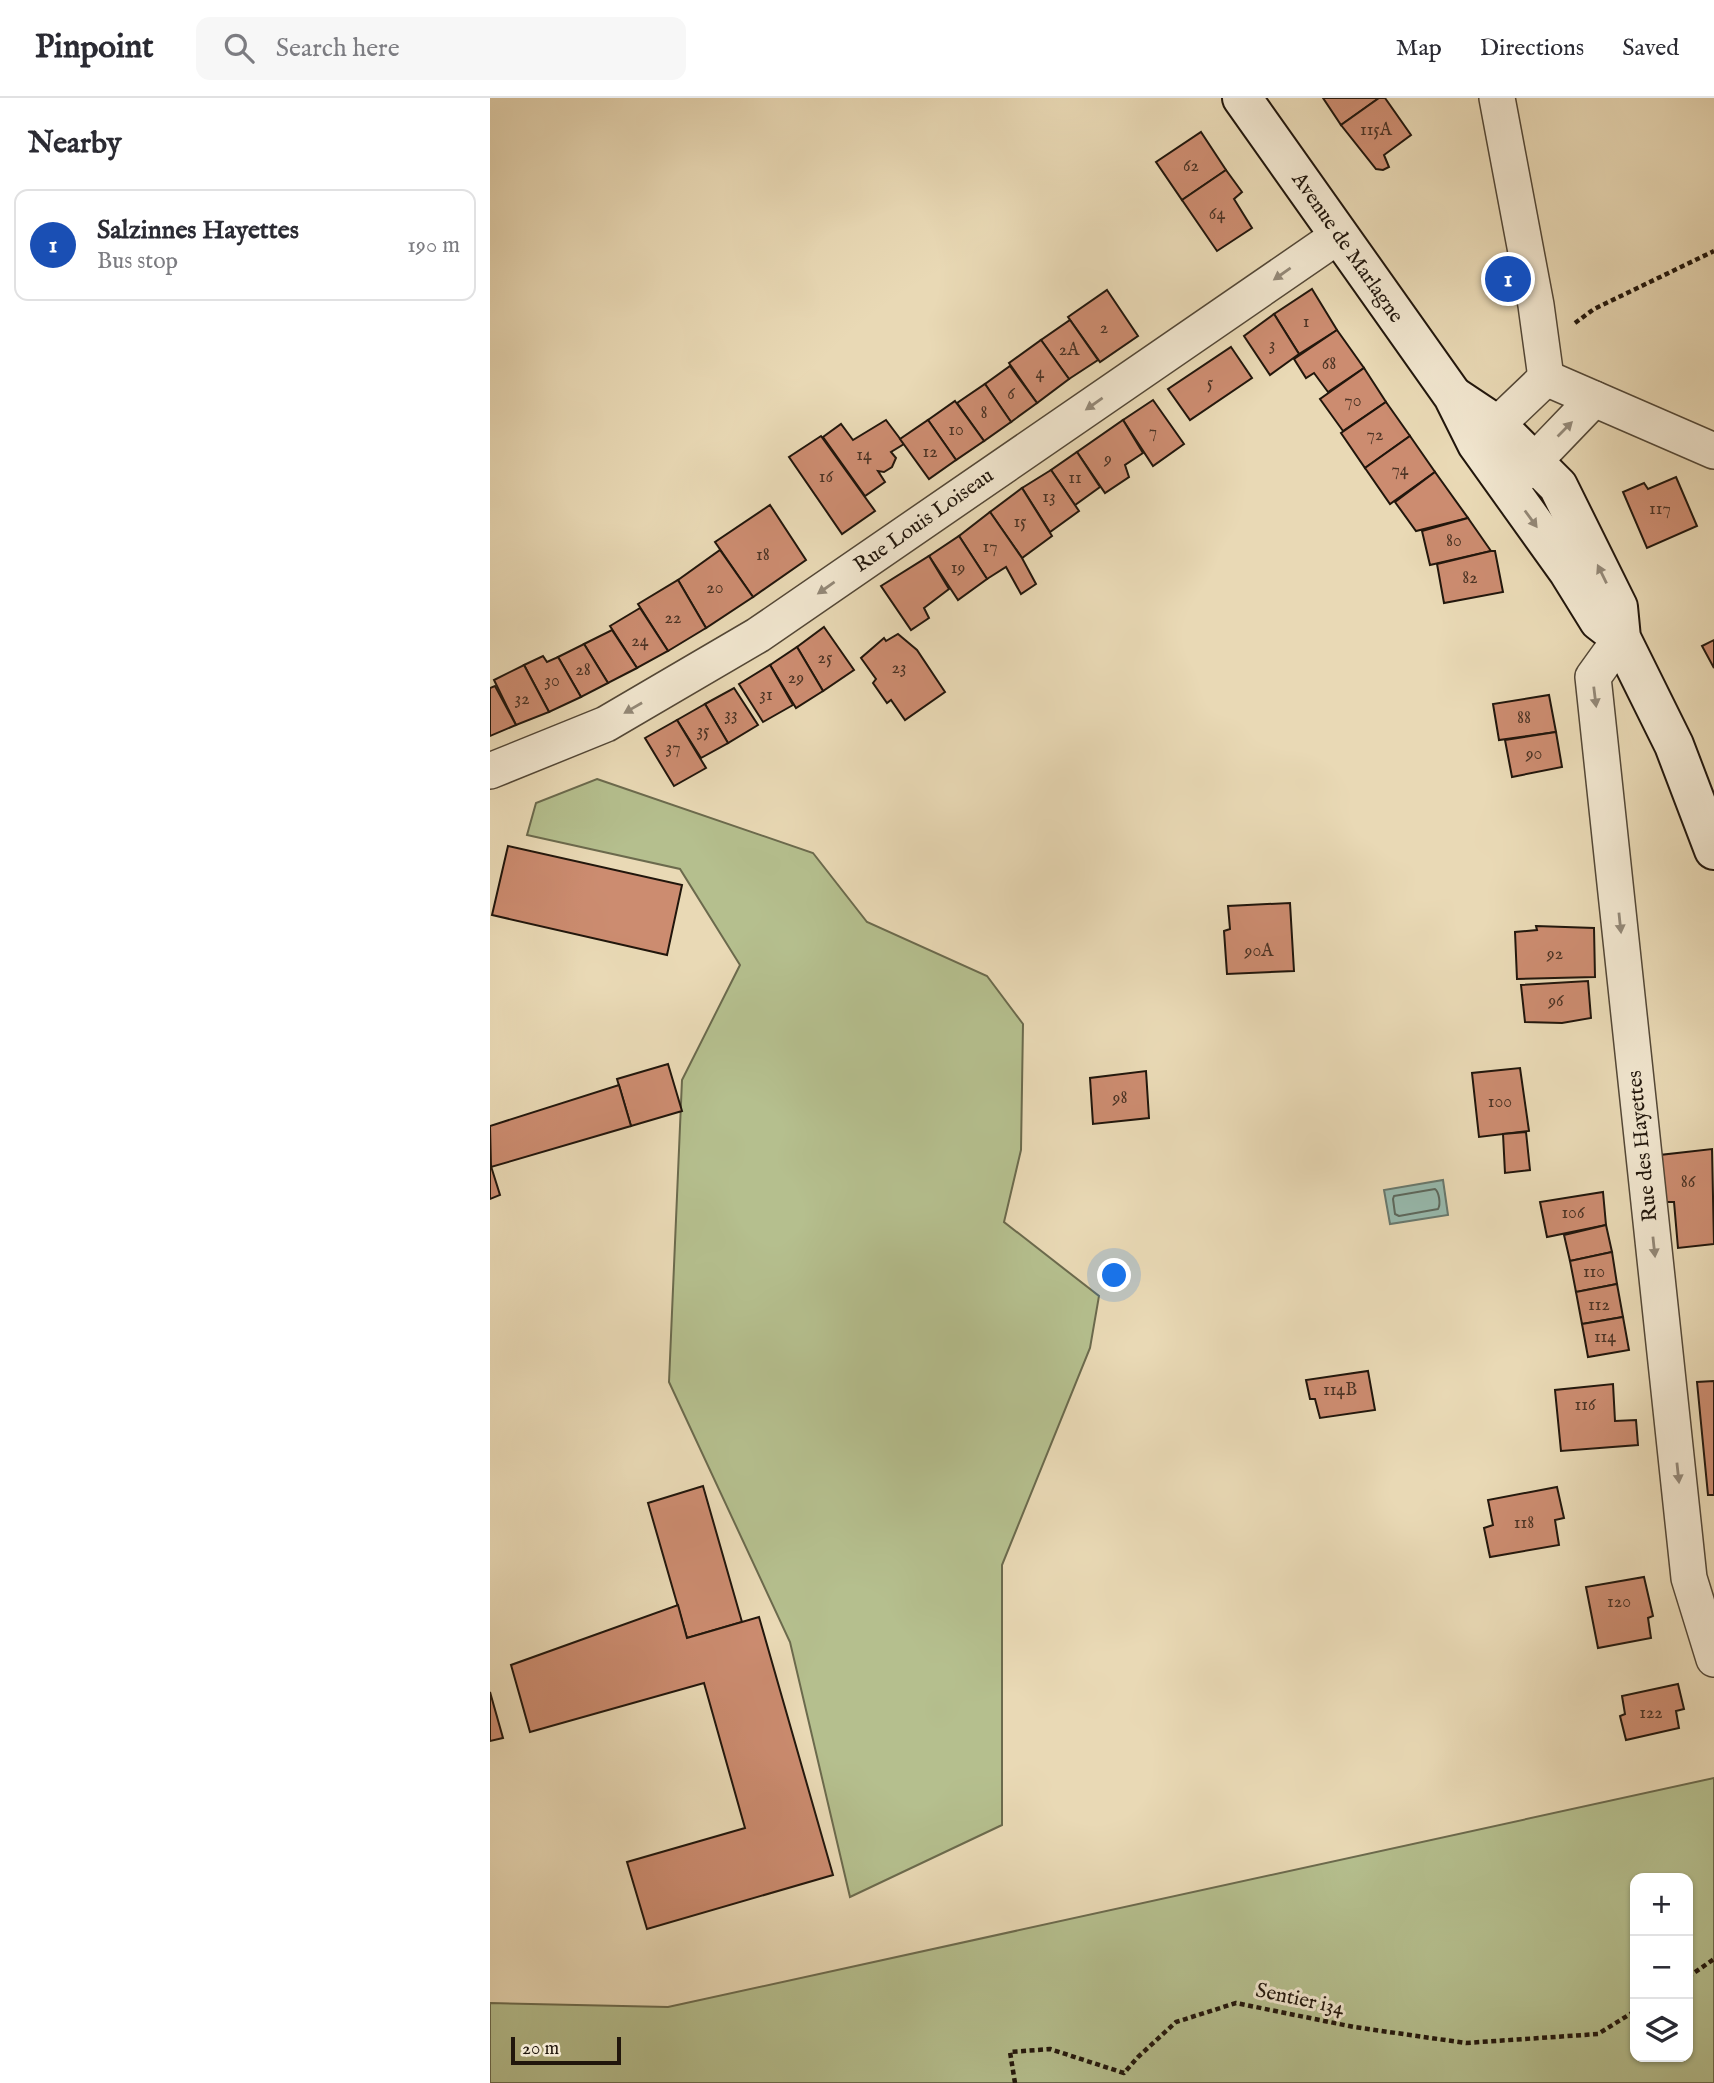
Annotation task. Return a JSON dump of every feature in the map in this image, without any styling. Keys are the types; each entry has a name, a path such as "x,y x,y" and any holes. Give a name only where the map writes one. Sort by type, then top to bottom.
{"main road":[{"name":"Avenue de Marlagne","path":"1242,98 1453,396 1487,434 1599,621 1621,638"},
{"name":"Avenue de Marlagne","path":"1487,434 1533,461 1558,486 1618,607 1621,638 1674,745 1714,850"}],"street":[{"path":"1497,98 1544,362 1594,399 1714,451"},
{"name":"Rue Louis Loiseau","path":"490,771 606,724 758,635 1338,236"},
{"path":"1487,434 1544,362"},
{"path":"1533,461 1594,399"},
{"name":"Rue des Hayettes","path":"1621,638 1592,677 1689,1578 1714,1659"}],"path":[{"path":"1544,362 1594,309 1714,251"},
{"path":"1693,1974 1714,1959"},
{"name":"Sentier i34","path":"1015,2083 1010,2052 1050,2049 1124,2073 1176,2022 1236,2003 1353,2027 1466,2043 1598,2034 1630,2014"}],"green space":[{"path":"597,779 813,853 867,922 987,976 1023,1024 1021,1150 1004,1222 1099,1296 1090,1348 1002,1565 1002,1825 850,1897 790,1642 669,1382 682,1080 740,965 680,869 527,835 536,803"},
{"path":"1714,1778 1714,2083 490,2083 490,2003 668,2007"}],"water":[{"path":"1443,1180 1448,1215 1390,1224 1384,1190"}],"building":[{"path":"1323,98 1379,98 1341,125"},
{"path":"1379,98 1385,98 1411,135 1384,155 1389,167 1383,170 1376,169 1341,125"},
{"path":"1201,132 1226,170 1182,200 1156,162"},
{"path":"1226,170 1242,192 1234,199 1252,228 1217,251 1182,200"},
{"path":"1312,289 1337,330 1299,354 1274,314"},
{"path":"1107,290 1138,336 1100,362 1068,317"},
{"path":"1274,314 1299,354 1270,375 1244,336"},
{"path":"1070,320 1098,360 1069,379 1041,340"},
{"path":"1337,330 1364,368 1328,392 1314,373 1306,378 1294,359"},
{"path":"1041,340 1069,379 1037,403 1009,363"},
{"path":"1231,347 1252,378 1190,420 1168,389"},
{"path":"1010,366 1037,403 1011,422 985,384"},
{"path":"1364,368 1386,402 1343,431 1320,399"},
{"path":"985,384 1011,422 984,441 957,403"},
{"path":"1153,400 1184,444 1153,466 1123,420"},
{"path":"955,401 984,441 956,460 928,420"},
{"path":"1386,402 1410,436 1365,468 1341,433"},
{"path":"886,420 904,444 891,452 896,458 892,467 884,472 878,471 885,482 865,496 823,437 841,424 853,440"},
{"path":"928,420 956,460 929,479 900,439"},
{"path":"1123,420 1143,453 1125,465 1129,477 1105,493 1077,452"},
{"path":"821,436 875,511 842,534 789,457"},
{"path":"1410,436 1435,472 1390,504 1365,468"},
{"path":"1077,452 1100,487 1075,505 1051,470"},
{"path":"1051,470 1079,511 1050,532 1022,488"},
{"path":"1435,472 1468,518 1416,531 1395,502"},
{"path":"1676,477 1697,526 1647,548 1623,492 1644,483 1648,489"},
{"path":"1022,488 1052,536 1022,558 990,512"},
{"path":"770,505 806,560 753,597 715,542"},
{"path":"990,512 1022,558 1036,584 1021,594 1006,567 987,579 959,536"},
{"path":"1468,518 1491,551 1430,565 1422,531"},
{"path":"959,536 987,579 958,600 929,556"},
{"path":"720,550 753,597 706,628 678,580"},
{"path":"1495,551 1503,592 1444,603 1437,564"},
{"path":"929,556 949,589 924,608 929,618 911,630 881,586"},
{"path":"678,580 706,628 668,651 638,604"},
{"path":"640,608 668,651 637,668 610,626"},
{"path":"824,627 854,670 823,691 797,647"},
{"path":"612,630 637,668 608,683 584,644"},
{"path":"898,634 917,650 945,692 905,720 891,700 887,703 873,683 876,679 861,658 884,638 886,641"},
{"path":"1714,640 1714,668 1702,646"},
{"path":"584,644 608,683 581,697 558,657"},
{"path":"797,647 823,691 796,708 770,665"},
{"path":"543,656 547,662 558,657 581,697 549,712 524,665"},
{"path":"524,665 549,712 516,725 494,680"},
{"path":"770,665 793,705 763,722 739,684"},
{"path":"495,686 516,725 490,736 490,688"},
{"path":"734,688 758,725 728,743 705,704"},
{"path":"1549,695 1556,732 1499,740 1493,704"},
{"path":"705,704 728,743 701,758 677,720"},
{"path":"677,720 706,768 674,786 645,738"},
{"path":"1556,732 1562,767 1512,777 1505,740"},
{"path":"508,846 682,885 667,955 492,915"},
{"path":"1290,903 1294,971 1227,974 1224,931 1230,929 1228,906"},
{"path":"1536,926 1594,928 1595,977 1517,979 1515,932 1537,930"},
{"path":"1588,981 1591,1018 1562,1023 1525,1022 1521,985"},
{"path":"668,1064 682,1111 631,1126 617,1079"},
{"path":"1520,1068 1529,1131 1479,1137 1472,1073"},
{"path":"1146,1071 1149,1118 1093,1124 1090,1078"},
{"path":"619,1085 631,1126 491,1167 490,1126"},
{"path":"1526,1132 1530,1170 1505,1173 1503,1134"},
{"path":"1712,1149 1714,1244 1678,1248 1674,1202 1664,1202 1660,1155"},
{"path":"490,1163 500,1195 490,1199"},
{"path":"1603,1192 1606,1225 1547,1237 1540,1202"},
{"path":"1606,1225 1612,1252 1570,1261 1564,1235"},
{"path":"1612,1252 1617,1284 1576,1292 1570,1261"},
{"path":"1617,1284 1623,1317 1582,1324 1576,1292"},
{"path":"1623,1317 1629,1350 1588,1357 1582,1324"},
{"path":"1368,1371 1375,1410 1320,1418 1315,1399 1310,1399 1306,1380"},
{"path":"1714,1381 1714,1495 1708,1495 1697,1382"},
{"path":"1613,1384 1615,1421 1636,1420 1638,1445 1561,1451 1555,1390"},
{"path":"703,1486 742,1622 687,1638 648,1503"},
{"path":"1557,1487 1564,1518 1555,1520 1559,1545 1490,1557 1484,1528 1493,1525 1488,1500"},
{"path":"1644,1577 1653,1616 1648,1618 1651,1638 1598,1648 1586,1587"},
{"path":"678,1605 687,1638 759,1617 833,1875 647,1929 627,1862 745,1828 704,1683 530,1732 511,1665"},
{"path":"1678,1684 1684,1709 1676,1711 1679,1728 1626,1740 1620,1716 1625,1714 1622,1696"},
{"path":"490,1692 503,1738 490,1741"}],"place":[{"name":"Salzinnes Hayettes","path":"1508,279"}]}
